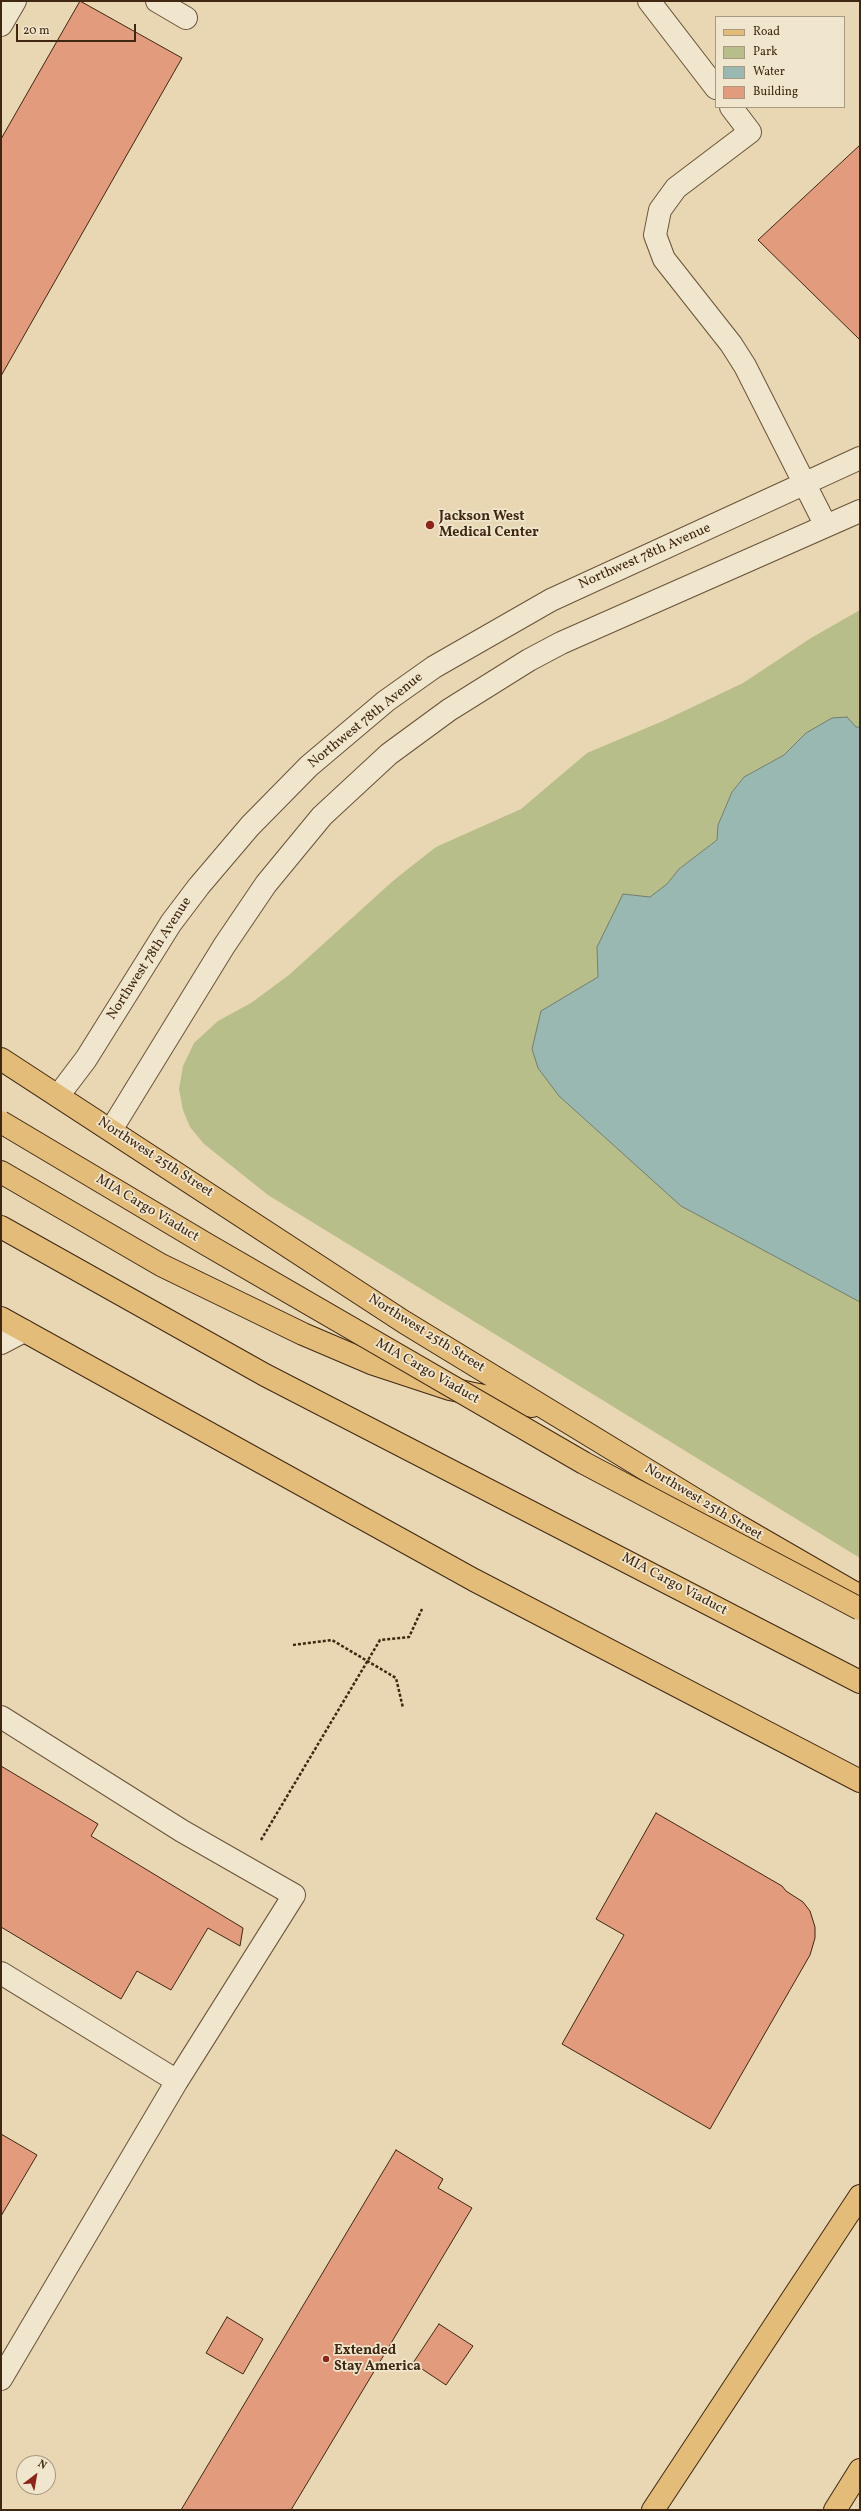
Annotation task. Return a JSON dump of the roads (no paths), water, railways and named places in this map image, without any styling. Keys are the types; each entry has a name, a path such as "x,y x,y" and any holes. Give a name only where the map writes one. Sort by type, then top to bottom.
{"main road":[{"name":"Northwest 25th Street","path":"1,1059 404,1322 860,1596"},
{"name":"MIA Cargo Viaduct","path":"1,1122 206,1244 584,1463 860,1609"},
{"path":"1,1172 161,1265 303,1334 371,1363 450,1389 547,1409"},
{"name":"MIA Cargo Viaduct","path":"1,1226 265,1375 860,1682"},
{"path":"1,1318 474,1580 860,1782"},
{"path":"653,2510 860,2196"},
{"path":"835,2510 860,2470"}],"lane":[{"path":"1,25 15,1"},
{"path":"157,1 186,18"},
{"path":"649,1 715,87"},
{"path":"732,108 750,132 676,188 660,210 655,235 664,259 731,344 745,366 826,526"},
{"name":"Northwest 78th Avenue","path":"58,1096 86,1059 171,923 199,886 286,788 345,735 386,701 434,668 518,617 588,582 860,458"},
{"path":"111,1130 224,946 266,884 322,816 362,777 434,720 529,660 621,614 860,511"},
{"path":"1,1343 24,1331"},
{"path":"1,1717 182,1831 294,1895 177,2081 1,2379"},
{"path":"1,1973 177,2081"}],"water":[{"path":"847,717 856,727 860,727 860,1302 681,1206 559,1096 538,1068 532,1049 541,1011 598,977 597,947 623,894 650,897 667,884 679,869 717,840 718,825 732,792 744,777 784,755 806,733 832,718"}],"place":[{"name":"Jackson West Medical Center","path":"430,525"},
{"name":"Extended Stay America","path":"326,2359"}]}
